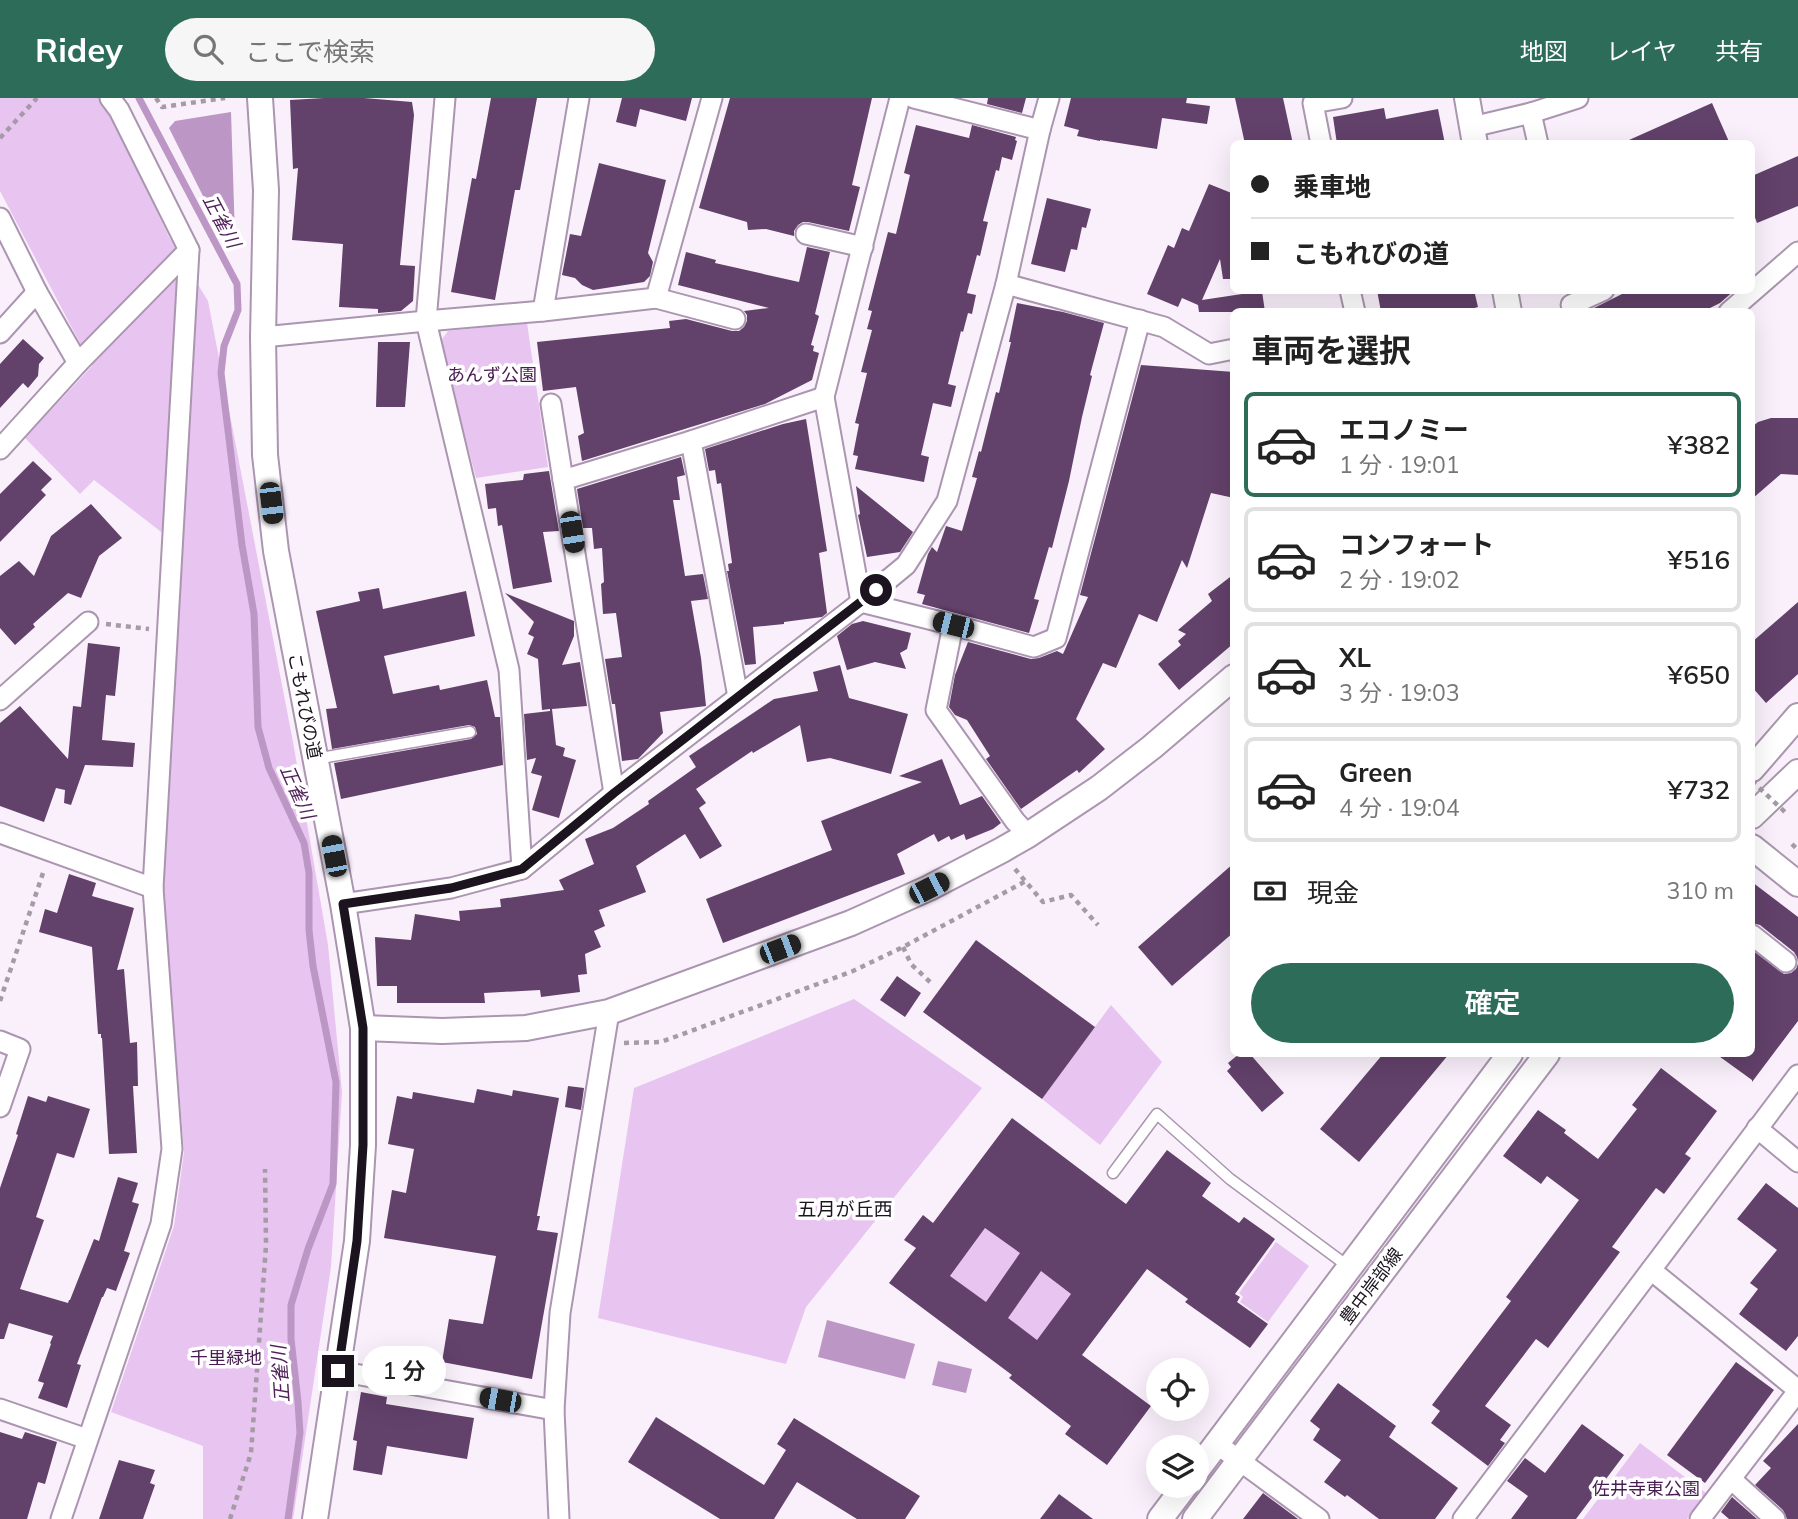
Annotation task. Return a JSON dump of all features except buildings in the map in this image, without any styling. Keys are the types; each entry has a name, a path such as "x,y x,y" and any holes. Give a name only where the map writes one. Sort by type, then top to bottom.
{"street":[{"path":"61,1519 161,1224 172,1149 153,888 189,250 119,110 110,98"},
{"name":"こもれびの道","path":"260,98 266,190 263,337 265,455 271,510 363,1028 363,1145 357,1241 315,1519"},
{"path":"445,98 426,321 509,670 522,869"},
{"path":"543,311 579,98"},
{"path":"656,298 712,98"},
{"path":"862,602 824,397 900,98"},
{"path":"914,98 1040,130"},
{"path":"343,904 451,888 522,869 614,793 906,565 947,501 1006,285 1049,98"},
{"path":"1320,140 1313,103 1342,98"},
{"path":"1467,98 1474,135 1578,98"},
{"path":"1531,113 1537,140"},
{"path":"0,218 37,292 78,363"},
{"path":"806,234 863,247"},
{"path":"0,449 78,363 189,250"},
{"path":"1755,289 1798,252"},
{"path":"1006,285 1164,327 1209,354 1230,350"},
{"path":"0,333 37,292"},
{"path":"1570,302 1593,294"},
{"path":"1734,308 1750,294"},
{"path":"263,337 656,298 735,319"},
{"path":"862,602 1034,647 1056,638 1140,320"},
{"path":"563,480 824,397"},
{"path":"551,404 614,793"},
{"path":"691,441 738,697"},
{"path":"0,700 88,622"},
{"path":"953,625 936,710 1015,821 1028,835"},
{"path":"363,1028 442,1031 526,1028 609,1012 851,923 929,888 1028,835 1099,788 1230,680"},
{"path":"1755,766 1798,716"},
{"path":"1755,813 1798,772"},
{"path":"0,833 153,888"},
{"path":"1755,849 1798,884"},
{"path":"1755,937 1786,961"},
{"path":"559,1519 554,1410 560,1313 609,1012"},
{"path":"0,1041 20,1049 0,1107"},
{"name":"豊中岸部線","path":"1209,1454 1508,1057"},
{"name":"豊中岸部線","path":"1195,1519 1545,1057"},
{"path":"1463,1519 1798,1075"},
{"path":"1757,1128 1798,1162"},
{"path":"1651,1270 1798,1390 1700,1519"},
{"path":"338,1371 554,1410"},
{"path":"0,1409 87,1438"},
{"path":"1217,1444 1319,1519"},
{"path":"1731,1479 1775,1519"},
{"path":"1160,1519 1176,1498"}],"lane":[{"path":"315,759 470,733"},
{"path":"1113,1173 1157,1114 1230,1179 1350,1267"}],"path":[{"path":"0,138 37,98"},
{"path":"156,98 162,107 225,98"},
{"path":"88,622 167,631"},
{"path":"1755,784 1786,813"},
{"path":"1792,844 1798,850"},
{"path":"0,1002 50,852"},
{"path":"1014,869 1043,902 1071,895 1098,925"},
{"path":"624,1044 661,1042 853,971 1026,881"},
{"path":"903,947 911,964 930,982"},
{"path":"230,1519 251,1453 266,1245 265,1169"}],"green space":[{"name":"千里緑地","path":"0,98 100,98 108,109 169,237 208,301 293,742 328,945 342,1092 331,1267 293,1519 203,1519 203,1446 111,1412 174,1226 184,1152 163,888 182,548 94,480 80,494 25,438 92,366 0,191"},
{"name":"あんず公園","path":"527,323 548,467 476,478 440,342 448,331"},
{"path":"854,999 982,1088 806,1307 786,1364 598,1318 634,1088"},
{"path":"1111,1005 1162,1062 1100,1145 1042,1099"},
{"path":"1018,1182 1054,1281 1071,1294 1037,1340 962,1285 933,1300"},
{"path":"1276,1242 1309,1266 1268,1322 1240,1302 1243,1297 1239,1293"},
{"name":"佐井寺東公園","path":"1640,1443 1706,1493 1687,1519 1583,1519"}],"water":[{"path":"231,112 235,237 225,240 169,128 175,121"},
{"path":"827,1320 915,1344 905,1379 818,1357"},
{"path":"938,1361 972,1369 966,1393 932,1385"}],"waterway":[{"name":"正雀川","path":"139,98 237,284 238,310 224,346 221,373 242,545 254,614 258,727 269,768 304,843 309,873 309,930 313,966 336,1082 333,1184 308,1249 291,1305 291,1339 300,1433 288,1519"}],"district":[{"name":"五月が丘西","path":"845,1209"}],"route":[{"path":"338,1371 357,1241 363,1145 363,1028 343,904 451,888 522,869 614,793 876,590"}]}
